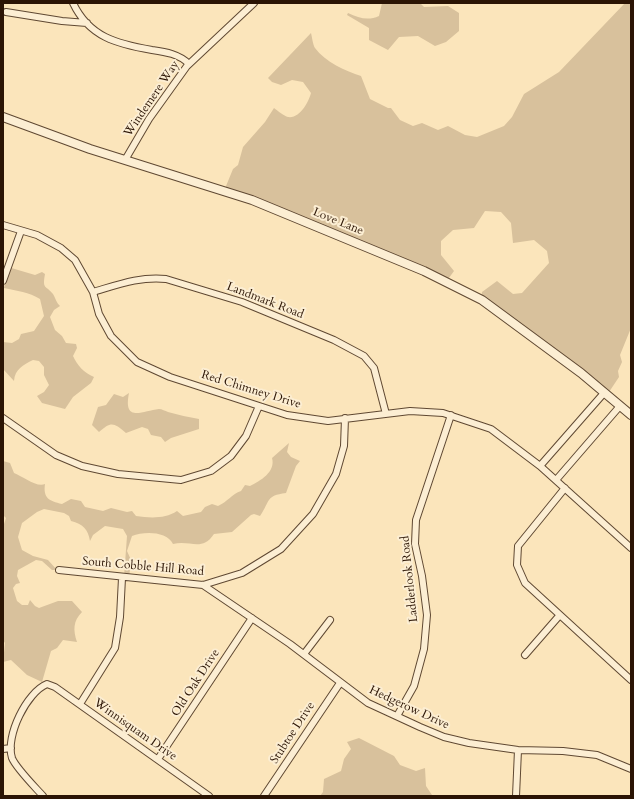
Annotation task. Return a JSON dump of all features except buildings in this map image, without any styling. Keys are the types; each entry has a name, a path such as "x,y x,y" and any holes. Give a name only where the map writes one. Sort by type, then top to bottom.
{"street":[{"path":"73,3 78,14 104,38 167,52 182,58 189,64"},
{"name":"Windemere Way","path":"125,160 149,119 189,64 252,4"},
{"path":"6,12 62,21 87,23"},
{"name":"Love Lane","path":"3,117 125,160 252,200 424,271 482,300 581,373 631,415"},
{"name":"Red Chimney Drive","path":"3,224 37,235 66,252 75,260 93,292 99,314 111,336 138,362 170,376 287,415 328,421 410,411 451,415 491,429 540,466 631,548"},
{"path":"3,281 21,231"},
{"name":"Landmark Road","path":"93,292 134,280 154,277 166,279 242,302 334,340 364,356 374,368 386,414"},
{"path":"540,466 604,393"},
{"path":"3,418 56,454 82,466 118,474 181,480 211,471 231,456 246,436 259,406"},
{"path":"556,480 620,406"},
{"name":"Ladderlook Road","path":"397,716 414,686 424,649 427,615 422,576 415,544 416,520 451,415"},
{"name":"South Cobble Hill Road","path":"59,570 122,578 203,585 242,573 282,549 313,514 336,474 344,446 345,418"},
{"path":"565,488 518,546 517,565 525,583 559,616 631,680"},
{"path":"80,704 115,648 120,617 122,578"},
{"name":"Hedgerow Drive","path":"203,585 304,654 368,703 444,737 468,743 518,750 563,751 597,755 631,769"},
{"path":"525,655 559,616"},
{"name":"Old Oak Drive","path":"158,759 252,618"},
{"path":"304,654 330,620"},
{"name":"Stubtoe Drive","path":"264,796 340,683"},
{"name":"Winnisquam Drive","path":"11,748 13,728 31,696 39,688 47,684 55,687 80,704 210,796"},
{"path":"3,750 11,748 12,758 27,779 43,796"},
{"path":"516,796 518,750"}],"shaded area":[{"path":"382,3 420,3 424,7 448,6 459,13 459,31 446,42 435,46 418,36 399,37 388,50 369,40 369,28 347,15 348,13 364,18 375,18 379,16"},
{"path":"625,3 631,3 631,328 620,355 622,362 618,371 619,377 607,395 481,300 482,292 497,281 513,294 522,293 549,263 547,251 534,240 513,243 511,223 501,212 485,211 474,228 453,230 441,241 441,255 454,271 446,282 224,191 233,169 238,165 243,147 265,122 274,108 288,117 292,117 300,112 306,105 311,93 303,82 292,80 281,85 272,82 268,78 311,33 314,47 324,58 361,76 370,99 391,108 400,120 413,126 422,123 438,130 448,126 465,135 477,137 504,126 512,117 524,94 559,72"},
{"path":"8,267 35,275 42,272 45,274 44,285 51,291 60,306 54,310 50,317 55,330 62,336 66,343 76,344 77,348 73,356 84,371 94,377 91,383 73,397 65,409 42,403 37,396 44,392 49,385 44,375 44,367 39,361 33,360 18,370 14,381 3,369 3,342 12,343 19,339 21,334 34,331 44,316 40,299 27,293 4,288"},
{"path":"129,393 128,402 131,412 140,413 161,409 199,419 199,429 171,438 165,442 161,437 151,435 148,429 142,427 126,433 115,425 109,425 99,432 92,425 98,407 106,405 114,394 123,397"},
{"path":"289,443 287,452 291,457 300,461 296,466 286,493 271,497 260,516 254,514 251,515 232,532 214,534 205,543 200,544 173,544 166,537 155,533 143,533 132,536 127,551 131,560 129,578 124,577 127,536 123,529 105,526 93,535 90,541 86,530 79,524 71,521 69,516 64,513 44,509 37,512 22,523 18,537 22,550 33,556 48,560 57,570 52,570 42,561 36,560 18,570 17,576 20,583 16,584 13,588 17,601 22,605 28,605 30,600 39,608 58,601 72,601 82,612 75,622 77,642 63,640 57,648 51,651 42,682 27,675 11,660 3,662 5,643 3,640 3,527 6,518 3,515 3,461 10,463 14,473 34,483 42,485 45,484 46,496 50,500 57,503 62,504 71,499 81,501 85,507 103,511 111,508 127,512 132,511 136,516 162,517 177,511 183,516 201,512 205,507 212,504 218,506 241,491 245,485 250,486 262,479 272,468 272,458"},
{"path":"359,738 394,756 400,765 416,771 425,768 426,786 432,795 437,796 320,796 323,792 324,779 341,771 344,759 351,749 347,742"}]}
